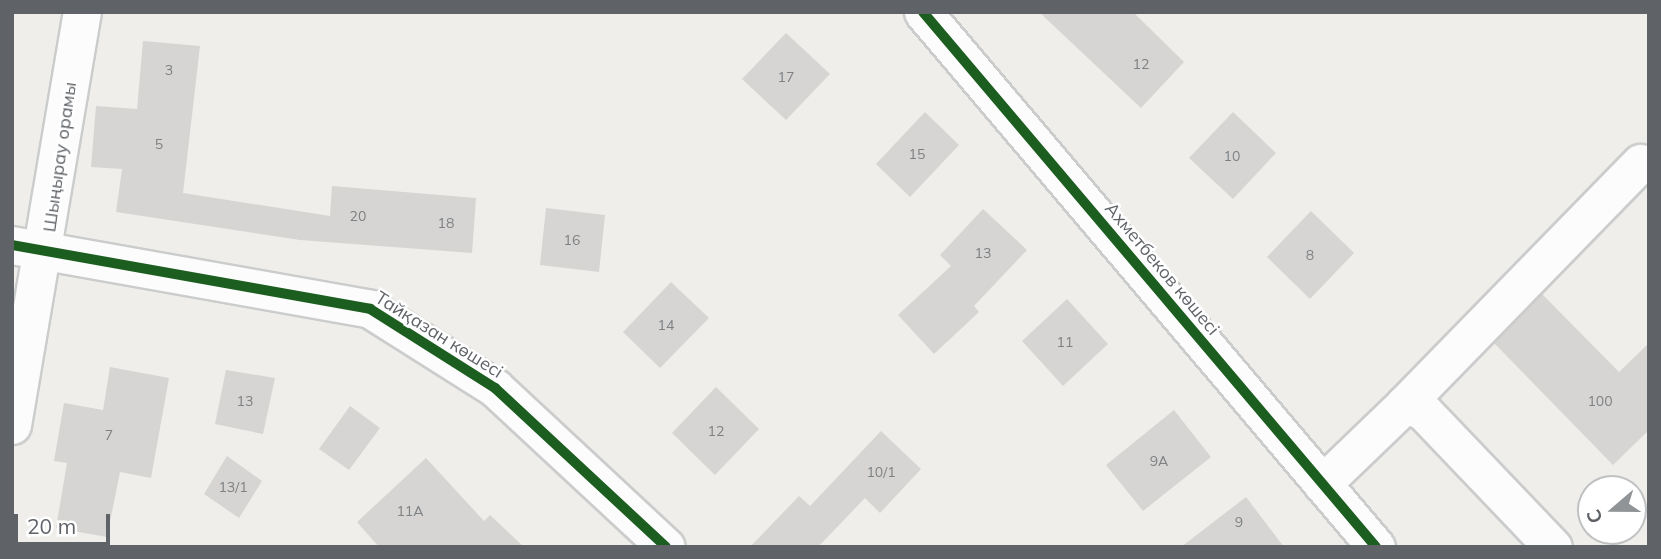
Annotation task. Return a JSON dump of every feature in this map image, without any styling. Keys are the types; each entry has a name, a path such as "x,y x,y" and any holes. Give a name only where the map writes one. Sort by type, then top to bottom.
{"street":[{"name":"Шыңырау орамы","path":"12,425 29,247 82,12"},
{"name":"Ахметбеков көшесі","path":"923,12 1376,547"},
{"path":"1322,484 1405,404 1640,163"},
{"name":"Тайқазан көшесі","path":"29,247 370,309 495,388 666,547"},
{"path":"1405,404 1423,411 1553,547"}],"building":[{"path":"1039,12 1133,12 1184,62 1141,108"},
{"path":"786,33 830,74 786,120 742,79"},
{"path":"143,41 200,46 183,193 330,216 332,186 476,198 472,253 300,240 116,212 122,169 91,167 96,106 137,109"},
{"path":"925,112 959,145 910,197 876,164"},
{"path":"1233,112 1276,153 1233,199 1189,158"},
{"path":"546,208 605,215 599,272 540,265"},
{"path":"983,209 1027,250 974,306 979,312 934,354 898,315 951,266 940,255"},
{"path":"1311,211 1354,253 1310,299 1267,257"},
{"path":"671,282 709,318 660,368 623,332"},
{"path":"1542,294 1619,372 1649,343 1649,430 1613,465 1494,343"},
{"path":"1067,299 1108,344 1063,386 1022,341"},
{"path":"110,367 169,378 151,478 120,472 107,537 56,528 67,463 54,461 64,403 103,410"},
{"path":"226,370 275,378 263,434 215,424"},
{"path":"716,387 759,429 715,475 672,433"},
{"path":"350,406 380,428 349,470 319,449"},
{"path":"1174,410 1211,457 1143,511 1106,465"},
{"path":"881,431 921,469 880,513 865,498 818,547 750,547 799,496 810,506"},
{"path":"227,456 262,481 239,518 204,494"},
{"path":"426,458 484,521 490,515 524,547 379,547 357,522"},
{"path":"1246,497 1284,547 1181,547"}],"cycle path":[{"path":"923,12 1376,547"},
{"path":"12,245 370,309 495,388 666,547"}]}
